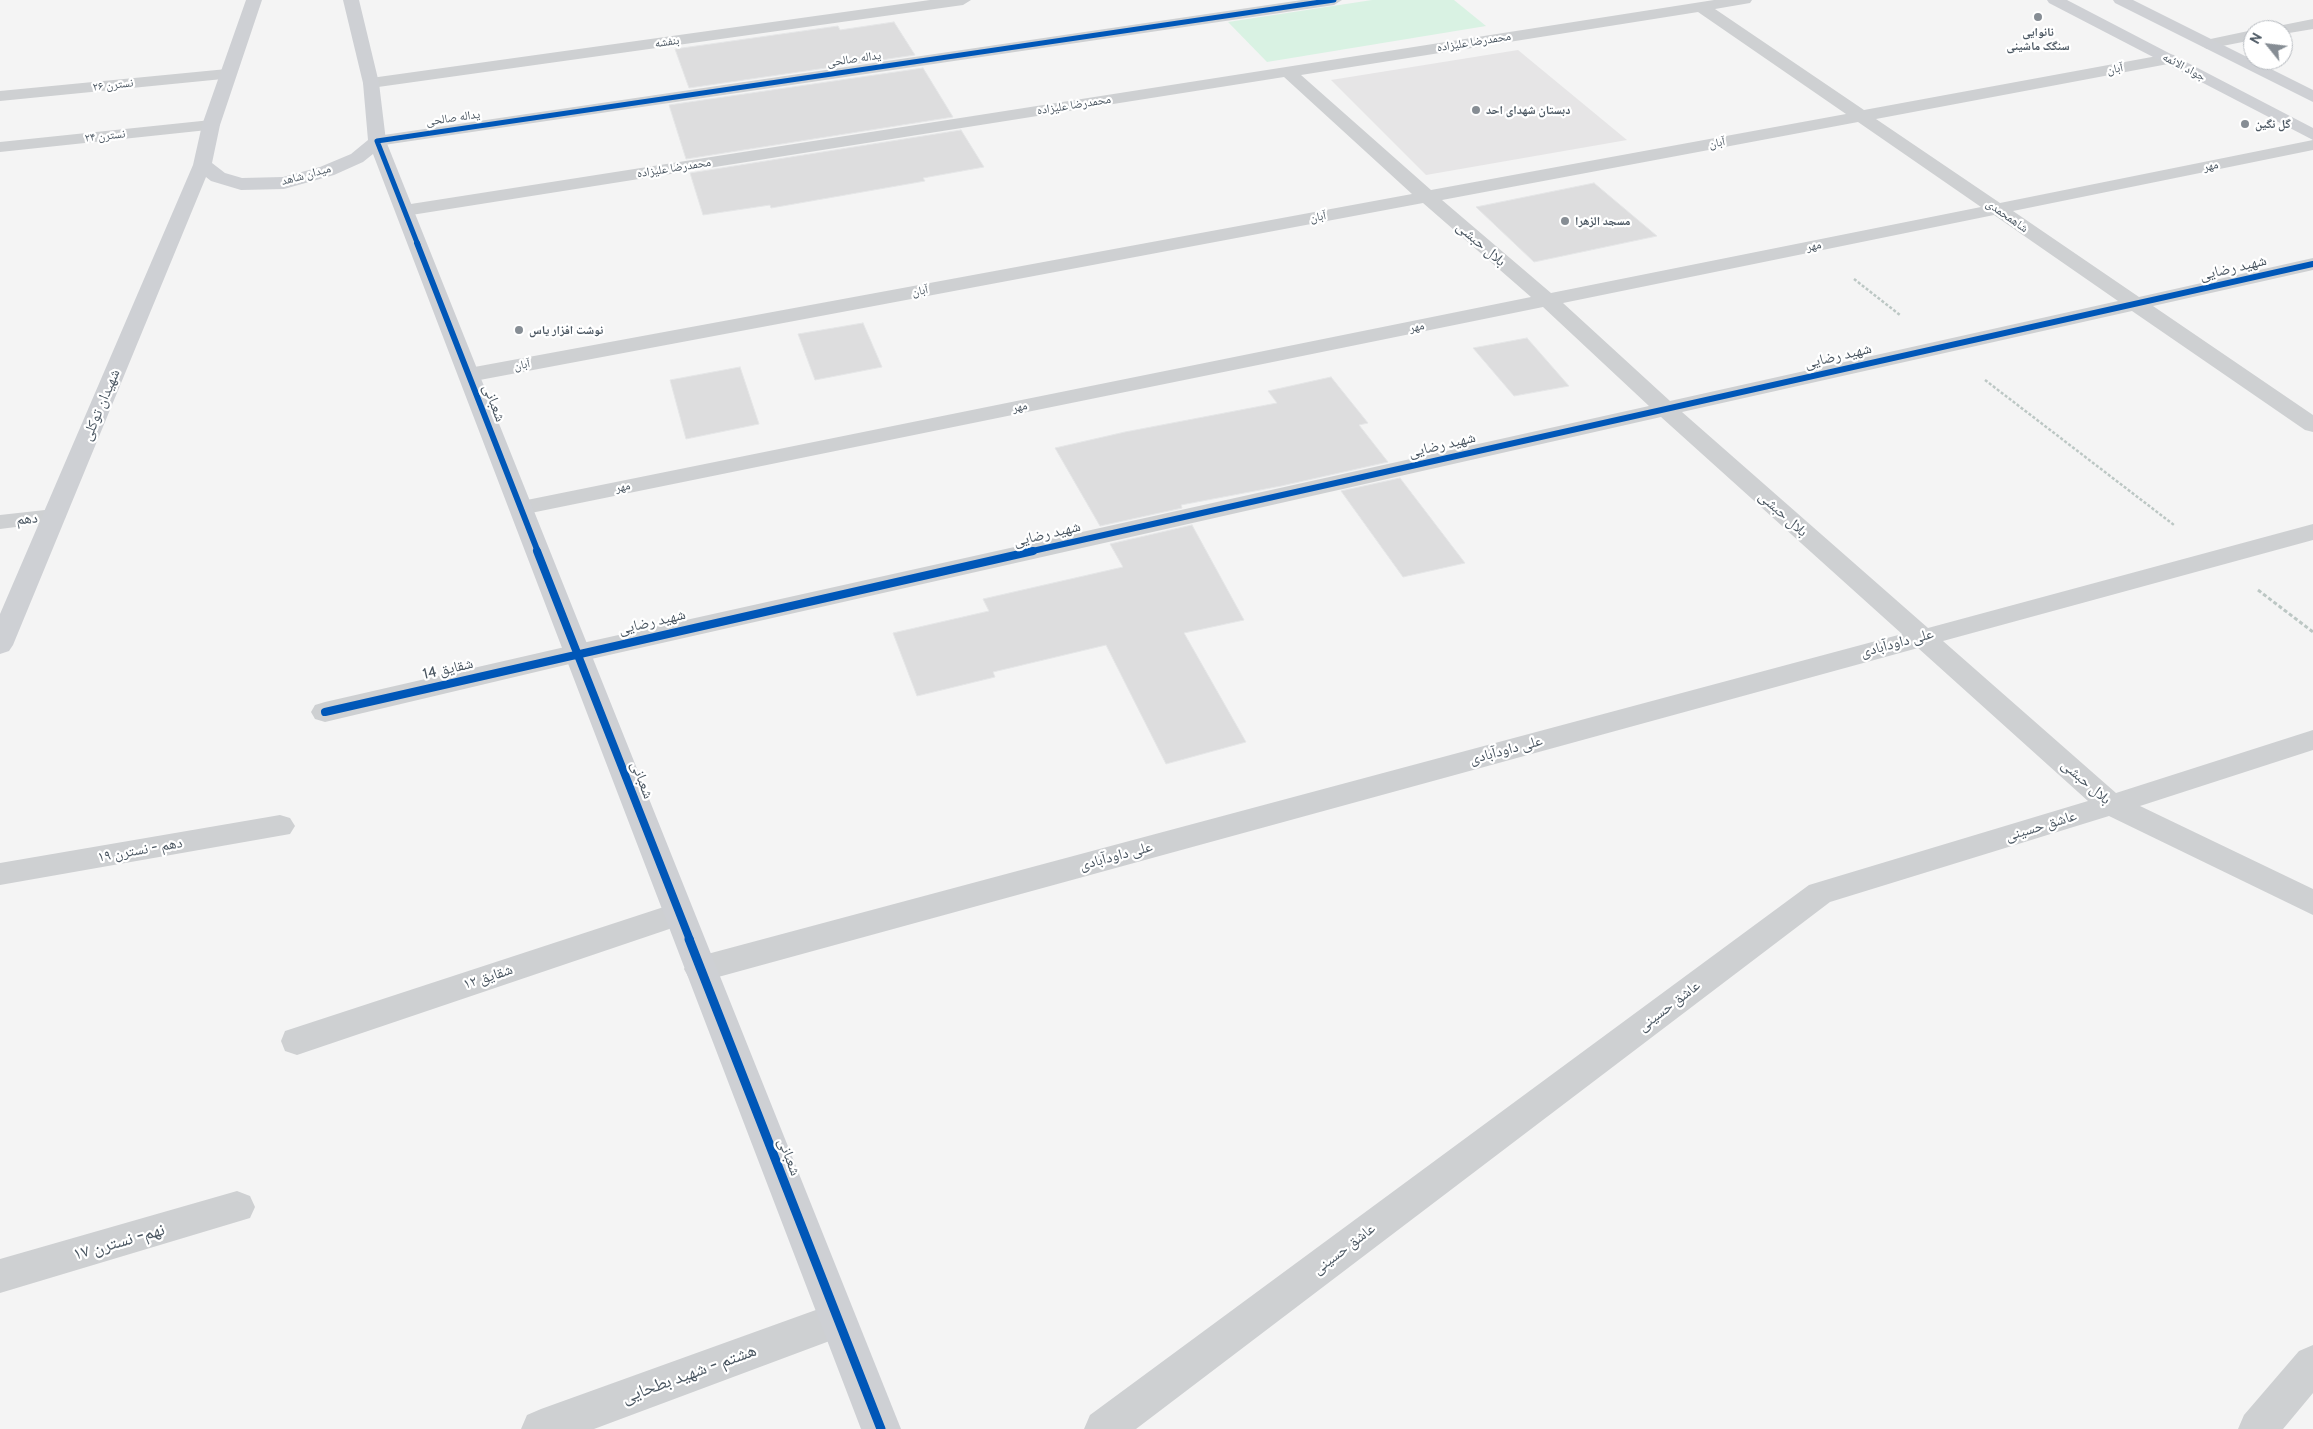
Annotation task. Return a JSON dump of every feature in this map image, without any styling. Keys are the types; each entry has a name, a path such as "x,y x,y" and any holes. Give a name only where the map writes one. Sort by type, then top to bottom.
{"street":[{"path":"202,166 211,125 254,0"},
{"path":"351,0 371,83 377,140"},
{"name":"بنفشه","path":"371,83 964,0"},
{"name":"یداله صالحی","path":"377,140 1334,0"},
{"name":"محمدرضا علیزاده","path":"405,210 1744,0"},
{"name":"جواد الائمه","path":"2055,0 2313,135"},
{"path":"2121,0 2313,97"},
{"name":"شاهمحمدی","path":"1701,7 2313,425"},
{"path":"2293,28 2313,24"},
{"path":"2207,44 2243,37"},
{"name":"آبان","path":"469,375 2168,59"},
{"name":"بلال حبشی","path":"1288,72 1427,197 1547,300 1666,409 2111,805 2313,904"},
{"name":"نسترن ۲۶","path":"0,96 227,74"},
{"name":"نسترن ۲۴","path":"0,147 211,125"},
{"name":"میدان شاهد","path":"202,166 218,177 241,184 284,182 327,171 356,158 377,140"},
{"name":"شعبانی","path":"377,140 881,1429"},
{"name":"مهر","path":"520,508 2313,145"},
{"name":"شهیدان توکلی","path":"0,644 202,166"},
{"name":"شهید رضایی","path":"578,653 2313,264"},
{"name":"دهم","path":"0,522 54,516"},
{"name":"علی داودآبادی","path":"700,969 2313,532"},
{"name":"شقایق 14","path":"325,712 578,653"},
{"name":"عاشق حسینی","path":"1104,1429 1820,893 2111,805 2313,740"},
{"name":"دهم - نسترن ۱۹","path":"0,874 280,826"},
{"name":"شقایق ۱۲","path":"297,1040 679,914"},
{"name":"نهم- نسترن ۱۷","path":"0,1276 237,1207"},
{"name":"هشتم - شهید بطحایی","path":"541,1429 838,1320"},
{"path":"2258,1429 2313,1364"}],"path":[{"path":"1811,247 2313,632"}],"shaded area":[{"name":"دبستان شهدای احد","path":"1518,50 1627,140 1426,175 1331,80"}],"green space":[{"path":"1372,0 1454,0 1486,26 1267,62 1228,22"}],"building":[{"path":"894,22 915,55 689,88 675,49 838,26 840,30"},
{"path":"923,68 953,117 686,159 669,105"},
{"path":"961,130 984,167 923,178 925,181 771,208 770,205 703,215 690,173"},
{"name":"مسجد الزهرا","path":"1594,183 1657,236 1534,262 1476,207"},
{"path":"863,323 882,367 815,380 798,334"},
{"path":"1527,338 1569,386 1514,396 1473,348"},
{"path":"740,367 759,424 686,439 670,380"},
{"path":"1331,377 1368,423 1359,425 1388,462 1281,486 1181,505 1182,508 1100,526 1055,448 1125,432 1277,403 1268,391"},
{"path":"1400,478 1465,563 1403,577 1341,491"},
{"path":"1192,525 1244,620 1184,633 1246,742 1166,764 1106,645 993,672 995,677 917,696 893,633 989,611 983,599 1123,567 1110,544"}],"cycle path":[{"path":"881,1429 377,141 1334,0"},
{"path":"325,712 578,653 2313,264"}],"place":[{"name":"نانوایی سنگک ماشینی","path":"2038,17"},
{"name":"دبستان شهدای احد","path":"1476,110"},
{"name":"گل نگین","path":"2245,124"},
{"name":"مسجد الزهرا","path":"1565,221"},
{"name":"نوشت افزار یاس","path":"519,330"}]}
